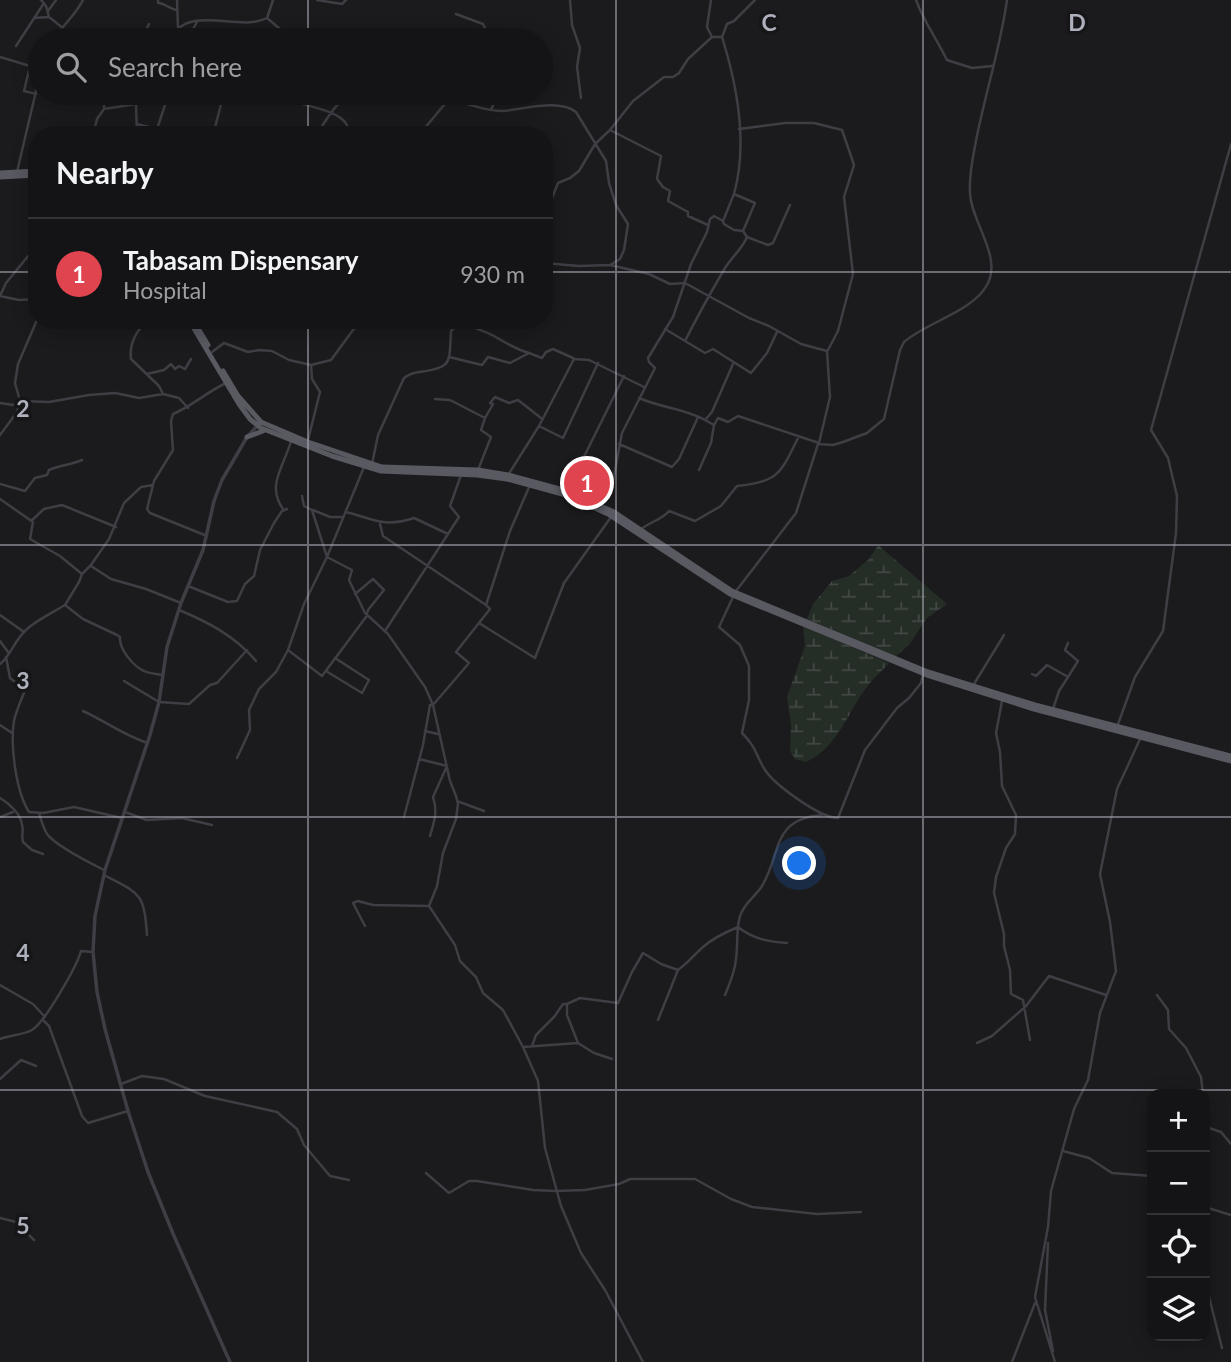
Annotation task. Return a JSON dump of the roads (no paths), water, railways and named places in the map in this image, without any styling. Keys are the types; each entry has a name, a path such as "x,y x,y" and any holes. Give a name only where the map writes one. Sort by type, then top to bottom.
{"main road":[{"path":"0,175 28,173"},
{"path":"0,175 28,173"},
{"path":"196,329 250,419 247,437"},
{"path":"197,329 238,396 259,424 372,464 391,468 478,470 567,491 600,504 734,594 763,607 897,661 972,687 1142,736"},
{"path":"250,419 291,441 364,466 391,472 462,473 507,479 588,503 640,530 734,594"},
{"path":"247,437 258,431 270,432"},
{"path":"897,661 923,674 1002,701 1231,759"}],"street":[{"path":"47,11 56,0"},
{"path":"42,1 49,17 61,27 76,13 83,0"},
{"path":"158,0 158,3 167,8 177,10"},
{"path":"177,0 178,28 197,22 218,20 259,22 267,18 273,0"},
{"path":"317,0 342,4 346,0"},
{"path":"570,0 572,25 580,47 577,67 580,98"},
{"path":"711,0 707,27 712,37"},
{"path":"723,220 734,194 740,159 737,93 722,37 727,24 734,21 755,0"},
{"path":"916,0 929,30 947,60 972,68 990,68 995,63"},
{"path":"699,470 718,418 729,422 738,416 818,443 837,444 867,433 880,423 888,409 904,342 978,296 988,284 991,273 990,255 972,209 970,184 982,105 995,63 1007,0"},
{"path":"16,46 42,1"},
{"path":"456,14 483,24 485,28"},
{"path":"32,20 35,16 49,17"},
{"path":"267,18 278,28"},
{"path":"194,28 197,22"},
{"path":"147,28 149,24"},
{"path":"553,196 558,183 579,171 595,144 633,101 664,77 673,77 679,73 688,59 712,37 722,37"},
{"path":"0,57 28,65"},
{"path":"28,74 24,91 28,92"},
{"path":"29,126 33,105"},
{"path":"95,126 104,105"},
{"path":"104,109 130,105"},
{"path":"136,105 137,124 145,126"},
{"path":"158,126 165,105"},
{"path":"215,126 221,105"},
{"path":"303,105 332,114 343,120 346,126"},
{"path":"323,126 339,105"},
{"path":"426,126 444,105"},
{"path":"472,105 506,111 531,106 569,107 576,112 606,161 616,205 628,224 622,256 610,265"},
{"path":"491,110 493,105"},
{"path":"739,129 785,123 814,123 842,130 854,165 844,197 852,274 838,331 827,351 830,397 818,443 796,513 734,594 719,627 740,645 749,666 749,700 742,733 754,745 769,775 822,815"},
{"path":"18,172 28,129"},
{"path":"610,130 661,156 657,179 670,191 668,201 688,212 688,216 708,225"},
{"path":"1117,727 1135,677 1163,631 1176,533 1177,496 1168,458 1151,430 1231,144"},
{"path":"734,194 755,203 743,231"},
{"path":"600,504 601,497 613,481 619,444 655,368 648,358 673,317 691,264 713,216 723,220 724,224 734,230 743,231 747,237 768,245 774,243 790,205"},
{"path":"685,341 724,270 736,252 742,248 747,237"},
{"path":"28,256 0,296 28,300"},
{"path":"553,264 610,265 649,274 670,284 685,283 801,344 827,351"},
{"path":"0,435 17,412 20,401 15,383 18,364 33,329"},
{"path":"140,329 130,352 134,363 159,386 163,394"},
{"path":"212,352 225,343 248,352 272,351 289,360 311,365 331,360 354,329"},
{"path":"372,464 378,435 404,378 412,373 440,369 446,365 453,329"},
{"path":"476,329 494,336 504,344 542,358 549,350 556,350 574,359 598,363 645,387"},
{"path":"665,329 705,353 713,349 753,373 778,332"},
{"path":"449,357 482,365 488,357 510,363 529,353"},
{"path":"146,374 164,370 171,364 175,369 179,366 185,369 191,359"},
{"path":"508,475 574,359"},
{"path":"538,425 563,438 598,363"},
{"path":"705,420 712,412 734,363"},
{"path":"308,442 320,391 312,379 311,365"},
{"path":"567,491 624,376"},
{"path":"207,536 150,513 147,509 153,485 173,450 173,414 188,408 212,389 226,383"},
{"path":"0,403 13,405 20,401 48,402 115,393 139,398 163,394 179,398 188,408"},
{"path":"478,470 491,437 481,430 493,404 490,402 495,397 509,404 521,401 542,419"},
{"path":"639,398 661,407 689,411 714,425"},
{"path":"435,399 450,400 485,418"},
{"path":"619,444 672,467 679,459 698,416"},
{"path":"230,1362 148,1172 128,1111 97,992 93,952 95,916 104,872 148,743 159,702 167,647 180,603 207,536 214,501 222,480 247,437 259,424"},
{"path":"640,530 669,511 695,521 721,506 737,486 768,481 776,476 799,436"},
{"path":"188,586 228,602 237,601 245,584 254,576 260,550 274,523 285,509 278,502 274,485 291,441"},
{"path":"0,484 25,491 35,478 47,475 49,470 82,460"},
{"path":"237,758 250,730 249,710 254,698 266,680 276,672 288,650 304,604 327,557 364,466"},
{"path":"385,631 459,517 450,506 462,473"},
{"path":"0,664 24,632 65,605 82,574 116,527 124,503 141,487 153,485"},
{"path":"486,605 510,531 530,485"},
{"path":"302,496 304,506 330,517 343,517"},
{"path":"0,499 32,521"},
{"path":"82,574 60,556 30,539 32,521 44,509 62,505 116,527"},
{"path":"312,510 327,557 352,570 349,580 365,614 385,631 407,658 433,705 457,801 456,819 443,853 437,886 429,906"},
{"path":"345,512 380,524 414,519 448,534"},
{"path":"479,623 534,658 564,583 612,514"},
{"path":"380,524 383,536 490,609 456,652 469,663 433,705 430,705 404,817"},
{"path":"90,566 111,579 180,603"},
{"path":"288,650 322,676 384,590 373,579 355,594"},
{"path":"65,605 83,619 120,637 121,647 143,671 162,675"},
{"path":"179,610 209,623 247,650 256,661"},
{"path":"0,615 24,632"},
{"path":"972,687 1004,635"},
{"path":"0,641 8,652"},
{"path":"1052,710 1059,691 1078,661 1065,650 1068,643"},
{"path":"124,681 159,702 189,704 210,685 217,683 247,650"},
{"path":"6,657 10,678 25,690 12,733 22,802 29,812 74,807 122,818"},
{"path":"326,671 362,693 369,680 335,658"},
{"path":"1032,674 1036,676 1047,665 1068,677"},
{"path":"725,995 735,969 741,914 748,901 761,888 785,830 796,820 808,816 838,818 865,750 897,708 921,683 923,674"},
{"path":"1002,701 996,733 1002,786 1016,815 1015,834 1006,848 996,877 994,893 1004,934 1011,994 1023,1000 1026,1006 1031,1040"},
{"path":"83,711 120,729 131,738 148,743"},
{"path":"0,725 12,733"},
{"path":"425,731 440,735"},
{"path":"1055,1361 1045,1310 1051,1191 1074,1110 1088,1080 1095,1036 1106,995 1116,971 1100,874 1117,789 1142,736"},
{"path":"419,759 447,766"},
{"path":"430,836 435,818 436,804 433,797 447,766"},
{"path":"0,798 15,812 23,825 21,840 43,854"},
{"path":"457,801 484,811"},
{"path":"0,817 15,812"},
{"path":"125,812 147,820 182,818 212,825"},
{"path":"38,813 45,830 55,842 139,895 145,911 146,935"},
{"path":"365,926 353,903 358,901 373,905 429,906"},
{"path":"429,906 455,945 460,961 476,978 483,993 503,1010 523,1047 538,1082 545,1148 555,1179 555,1191 581,1253 605,1290 643,1362"},
{"path":"738,927 746,934 766,942 787,943"},
{"path":"658,1020 678,970 713,940 738,927"},
{"path":"0,1039 28,1032 44,1019 73,973 81,951 93,952"},
{"path":"532,1046 536,1035 554,1017 562,1004 580,998 618,1003 643,953 678,970"},
{"path":"977,1043 992,1036 1026,1006 1049,976 1106,995"},
{"path":"0,985 33,1004 49,1026 82,1116 88,1123 128,1111"},
{"path":"1157,995 1168,1010 1169,1029 1186,1048 1201,1077 1202,1089"},
{"path":"567,1004 578,1043 594,1054 612,1059"},
{"path":"523,1047 578,1043"},
{"path":"0,1079 22,1060 36,1066"},
{"path":"121,1084 142,1076 164,1079 205,1096 278,1112 297,1129 304,1145 330,1175 349,1180"},
{"path":"1210,1128 1221,1132 1231,1144"},
{"path":"1063,1151 1089,1158 1112,1173 1147,1176"},
{"path":"426,1173 449,1193 469,1181 555,1191 585,1190 619,1184 630,1179 686,1178 695,1179 752,1207 817,1214 861,1212"},
{"path":"1210,1209 1231,1215"},
{"path":"0,1218 16,1222 34,1240"},
{"path":"1012,1362 1035,1303 1047,1233"},
{"path":"1210,1301 1222,1348"},
{"path":"1035,1303 1055,1361"}],"place":[{"name":"Tabasam Dispensary","path":"587,483"}]}
